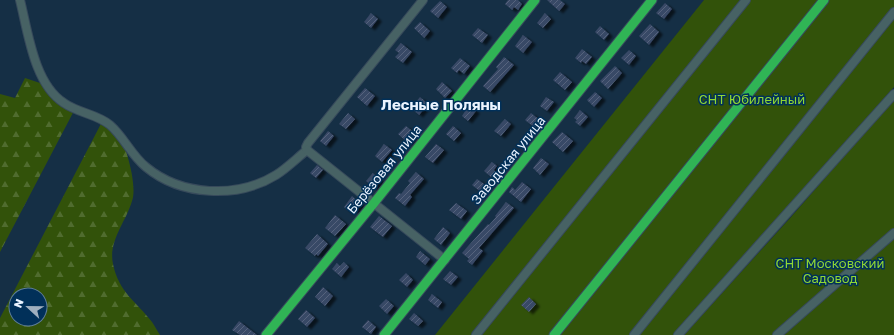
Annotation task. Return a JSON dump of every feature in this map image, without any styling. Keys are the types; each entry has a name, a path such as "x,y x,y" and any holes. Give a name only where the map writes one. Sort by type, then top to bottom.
{"street":[{"path":"20,0 29,41 36,63 44,80 55,96 64,104 95,116 110,126 139,160 160,177 192,189 234,190 276,175 307,150 306,147 308,143 423,0"},
{"name":"Берёзовая улица","path":"266,335 374,203 535,0"},
{"name":"Заводская улица","path":"384,335 652,0"},
{"path":"476,335 746,0"},
{"path":"554,335 824,0"},
{"path":"634,335 894,12"},
{"path":"678,335 894,94"},
{"path":"307,150 444,260"},
{"path":"778,335 894,233"}],"green space":[{"name":"СНТ Юбилейный","path":"704,0 894,0 894,87 674,335 435,335"},
{"path":"25,78 49,86 76,107 0,252 0,94 15,98"},
{"name":"СНТ Московский Садовод","path":"894,99 894,335 684,335 791,217"},
{"path":"104,118 115,126 120,134 130,164 133,185 132,201 115,239 112,256 113,264 119,282 124,290 152,322 160,335 0,335 0,318 8,303 8,327 48,327 48,287 16,287"}],"building":[{"path":"508,0 518,0 522,4 518,10 514,7 512,10 505,4"},
{"path":"547,0 560,0 565,4 559,11"},
{"path":"440,1 447,7 438,18 430,11"},
{"path":"665,3 672,9 664,19 656,13"},
{"path":"371,13 378,19 371,28 364,22"},
{"path":"545,13 551,19 543,28 537,23"},
{"path":"420,22 430,31 424,38 414,28"},
{"path":"650,24 659,32 649,45 639,36"},
{"path":"600,26 609,34 604,40 595,32"},
{"path":"478,28 488,35 482,43 472,35"},
{"path":"523,35 532,42 523,53 515,46"},
{"path":"401,43 412,52 403,63 395,57 399,53 395,50"},
{"path":"582,49 592,57 586,64 582,61 581,63 575,58"},
{"path":"629,50 636,56 629,65 621,58"},
{"path":"504,57 514,65 490,92 483,86 498,69 496,67"},
{"path":"460,58 470,66 464,74 459,70 457,73 451,68"},
{"path":"615,66 622,73 608,89 600,81"},
{"path":"560,72 572,82 565,90 553,80"},
{"path":"442,82 452,91 445,98 436,89"},
{"path":"365,88 375,96 367,106 357,97"},
{"path":"595,92 602,98 594,107 587,100"},
{"path":"420,97 428,104 419,115 411,108"},
{"path":"546,97 554,102 547,111 540,106"},
{"path":"469,105 476,111 468,121 462,116"},
{"path":"580,110 588,117 580,126 575,122 577,120 574,118"},
{"path":"348,113 355,119 346,129 339,124"},
{"path":"531,113 541,121 535,128 525,120"},
{"path":"505,119 511,124 501,136 494,131"},
{"path":"406,126 416,134 408,143 398,134"},
{"path":"453,126 461,133 454,141 446,134"},
{"path":"328,131 334,136 326,146 320,141"},
{"path":"562,132 573,141 563,152 552,142"},
{"path":"384,144 392,150 382,162 375,156"},
{"path":"436,144 444,150 433,163 425,157"},
{"path":"541,158 549,164 540,175 533,168"},
{"path":"492,162 497,166 494,170 496,172 491,177 484,171"},
{"path":"317,165 323,170 316,178 310,173"},
{"path":"416,172 424,179 410,195 412,197 405,206 395,198 399,193 401,194 410,183 408,181"},
{"path":"373,173 381,181 374,188 366,181"},
{"path":"477,179 487,186 482,193 472,185"},
{"path":"522,182 531,189 521,202 509,192 512,187 515,190"},
{"path":"352,196 361,204 355,211 352,209 350,212 344,207"},
{"path":"506,202 514,208 479,248 483,251 472,265 467,261 469,259 462,253 496,217 495,216"},
{"path":"456,203 467,211 461,219 449,210"},
{"path":"335,215 346,224 335,236 325,228"},
{"path":"379,216 392,226 383,237 370,227"},
{"path":"443,227 450,233 441,245 434,239"},
{"path":"317,234 328,244 318,256 316,254 315,256 305,248"},
{"path":"420,251 430,259 425,265 416,257"},
{"path":"344,262 349,267 341,277 332,269 337,263 340,266"},
{"path":"450,271 458,277 451,285 443,279"},
{"path":"406,273 413,280 407,287 399,280"},
{"path":"323,287 333,296 325,306 315,297"},
{"path":"432,294 442,302 438,308 428,300"},
{"path":"529,297 536,304 529,312 521,305"},
{"path":"386,299 394,306 387,314 379,306"},
{"path":"306,310 315,318 307,327 298,319"},
{"path":"414,313 423,321 418,326 409,319"},
{"path":"368,320 376,327 371,334 362,327"},
{"path":"239,321 257,335 240,335 232,330"}],"traffic: fast":[{"path":"266,335 374,203 535,0"},
{"path":"384,335 652,0"},
{"path":"554,335 824,0"}],"district":[{"name":"Лесные Поляны","path":"441,105"}]}
